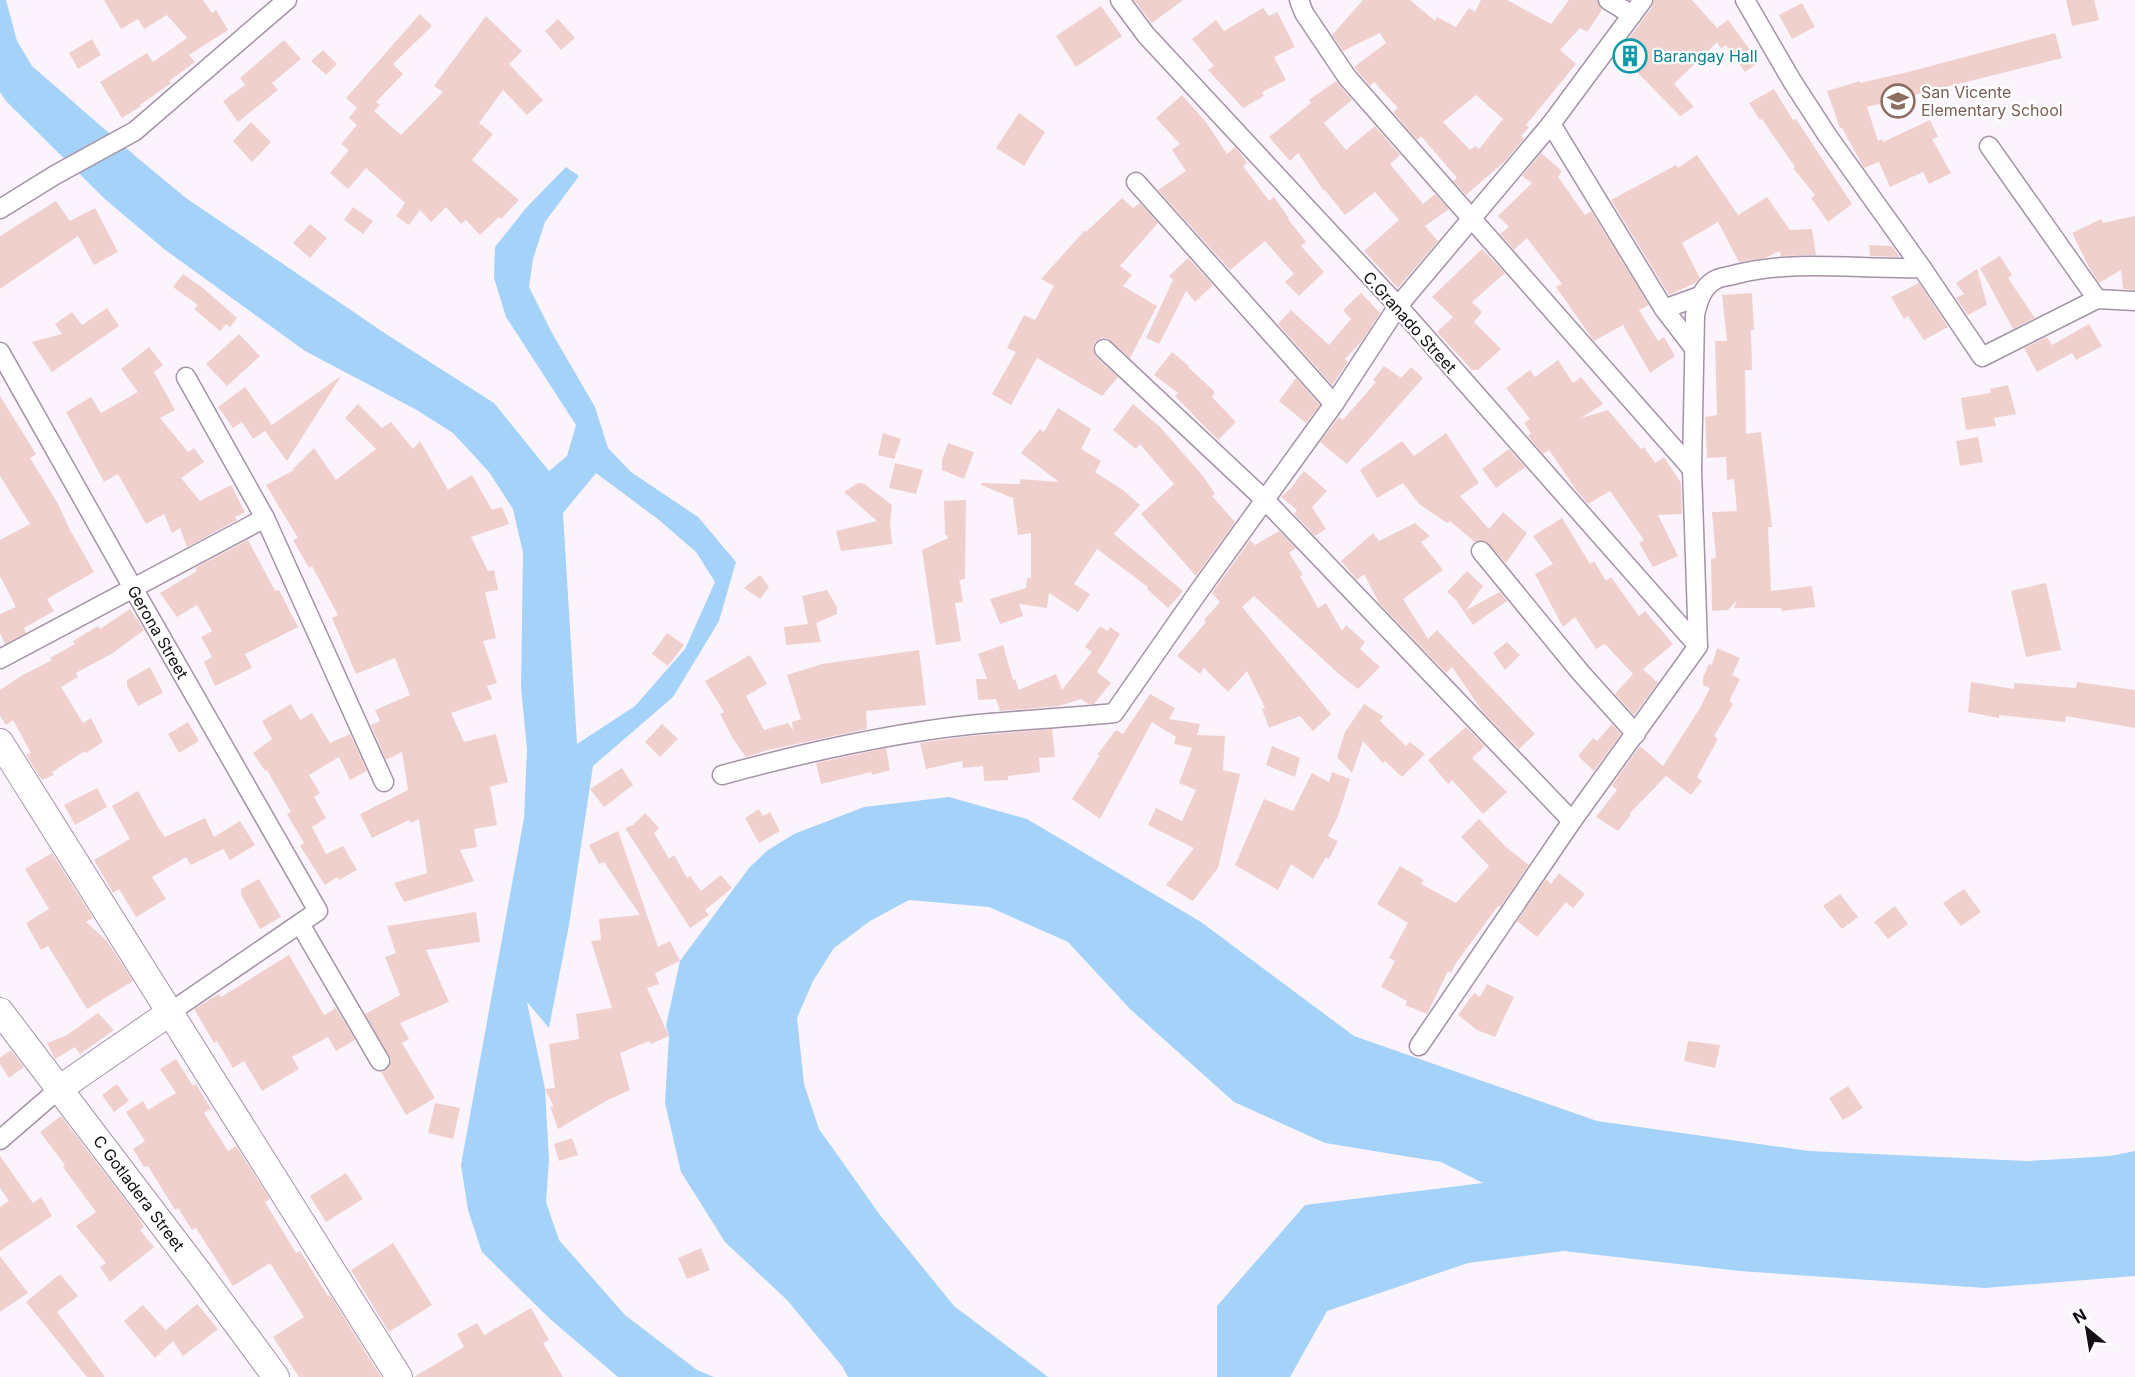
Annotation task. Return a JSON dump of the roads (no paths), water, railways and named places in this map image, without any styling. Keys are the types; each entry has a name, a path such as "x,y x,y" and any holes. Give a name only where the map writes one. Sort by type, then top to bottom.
{"street":[{"path":"0,209 55,175 135,131 287,0"},
{"name":"C.Granado Street","path":"1120,0 1146,35 1398,306 1698,646"},
{"path":"1299,0 1304,13 1347,77 1692,469"},
{"path":"1608,0 1632,15"},
{"path":"722,775 790,756 901,735 967,725 1114,713 1334,404 1398,306 1551,124 1643,0"},
{"path":"1745,0 1792,81 1827,135 1982,357 2097,299 2135,301"},
{"path":"1551,124 1664,309 1694,348"},
{"path":"1989,146 2097,299"},
{"path":"1136,182 1334,404"},
{"path":"1419,1046 1572,821 1698,646 1692,469 1695,315 1700,296 1714,280 1759,269 1847,266 1922,268"},
{"path":"1664,309 1700,296"},
{"path":"1104,349 1265,500 1572,821"},
{"name":"Gerona Street","path":"0,352 318,911 300,924"},
{"path":"186,377 265,518 384,782"},
{"path":"0,659 265,518"},
{"path":"1481,551 1581,674 1636,734"},
{"path":"0,742 399,1377"},
{"path":"0,1140 59,1089 300,924 380,1061"},
{"name":"C Gotladera Street","path":"0,1011 276,1377"}],"water":[{"path":"0,0 6,0 17,41 32,66 140,160 186,198 386,334 494,403 549,471 567,456 576,425 506,317 494,278 495,247 526,208 566,167 579,176 545,222 533,259 529,287 552,333 595,407 608,448 631,472 698,517 736,562 719,621 673,697 593,766 569,925 549,1028 527,1002 545,1089 549,1160 546,1202 559,1240 625,1315 697,1370 714,1377 618,1377 550,1319 482,1252 468,1210 461,1165 524,818 527,750 521,687 523,553 513,509 489,472 453,433 415,409 305,351 164,249 106,200 6,101 0,92","holes":["596,473 659,520 696,552 715,582 685,649 635,706 577,744 563,513"]},
{"path":"949,797 1027,819 1201,922 1354,1036 1597,1121 1809,1151 2027,1161 2110,1156 2135,1151 2135,1276 1985,1288 1740,1271 1563,1251 1468,1263 1327,1311 1290,1377 1217,1377 1217,1306 1305,1205 1483,1183 1441,1162 1325,1143 1234,1102 1130,1009 1068,942 989,907 909,900 870,921 834,948 813,981 797,1018 804,1084 819,1129 880,1215 954,1306 1048,1377 848,1377 842,1366 787,1300 725,1242 681,1172 665,1103 669,1036 666,1026 680,961 749,868 768,850 794,834 864,807"}],"place":[{"name":"Barangay Hall","path":"1630,56"},
{"name":"San Vicente Elementary School","path":"1898,101"}]}
